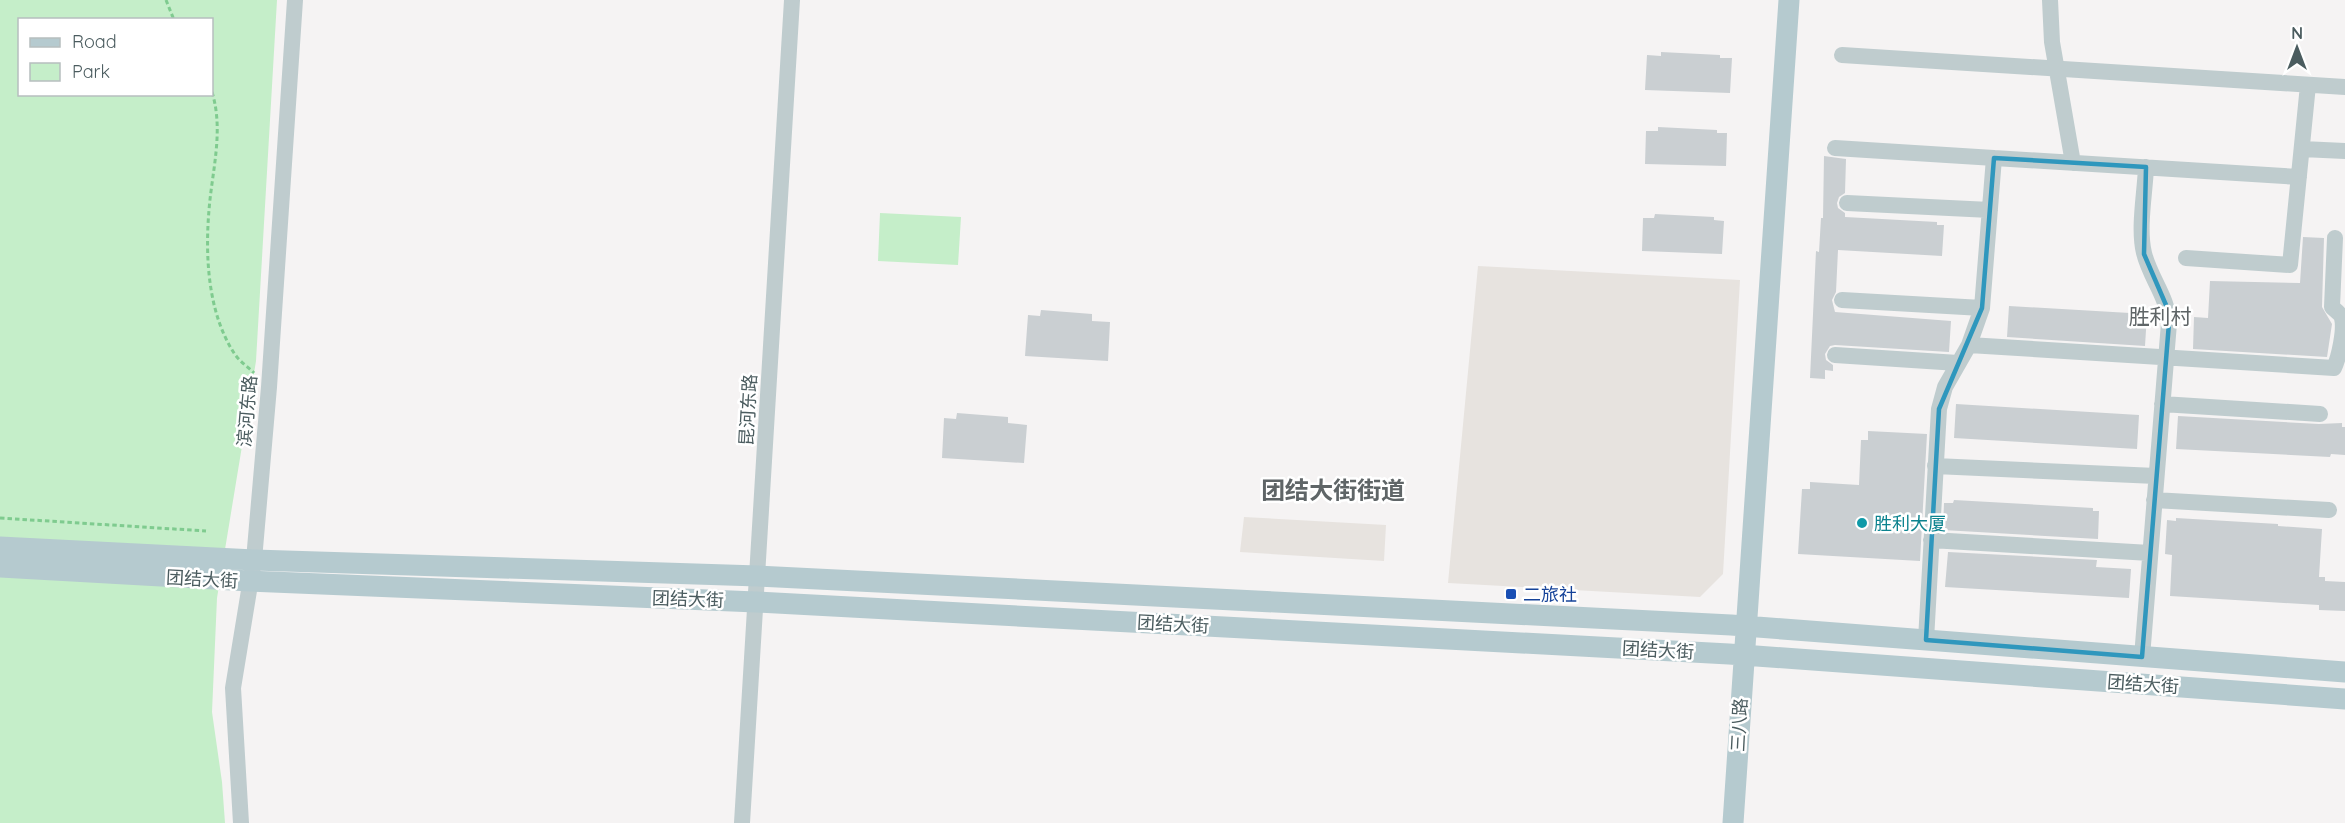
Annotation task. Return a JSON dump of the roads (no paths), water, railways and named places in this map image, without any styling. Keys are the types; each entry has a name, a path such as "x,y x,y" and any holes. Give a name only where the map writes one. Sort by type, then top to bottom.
{"main road":[{"name":"三八路","path":"1733,823 1789,0"},
{"name":"团结大街","path":"0,547 254,560 758,576 1745,627 2345,672"},
{"name":"团结大街","path":"0,567 250,581 756,602 1743,655 2345,699"}],"street":[{"name":"滨河东路","path":"241,823 233,688 254,560 269,387 295,0"},
{"name":"昆河东路","path":"742,823 792,0"},
{"path":"2050,0 2052,42 2073,163"},
{"path":"1842,55 2345,87"},
{"path":"2186,258 2290,265 2308,85"},
{"path":"1835,148 2299,177"},
{"path":"2302,149 2345,151"},
{"path":"1926,640 1940,403 1945,387 1969,345 1982,308 1994,158"},
{"path":"2142,657 2169,314 2144,255 2146,167"},
{"path":"1847,203 1990,210"},
{"path":"1969,345 2334,368 2341,352 2344,326 2342,316 2332,304 2335,238"},
{"path":"1842,300 1982,308"},
{"path":"1835,355 1958,363"},
{"path":"2162,404 2320,414"},
{"path":"1935,466 2156,476"},
{"path":"2154,500 2329,510"},
{"path":"1931,540 2150,553"}],"place":[{"name":"胜利大厦","path":"1862,523"},
{"name":"二旅社","path":"1511,594"}],"district":[{"name":"胜利村","path":"2160,316"},
{"name":"团结大街街道","path":"1333,490"}]}
